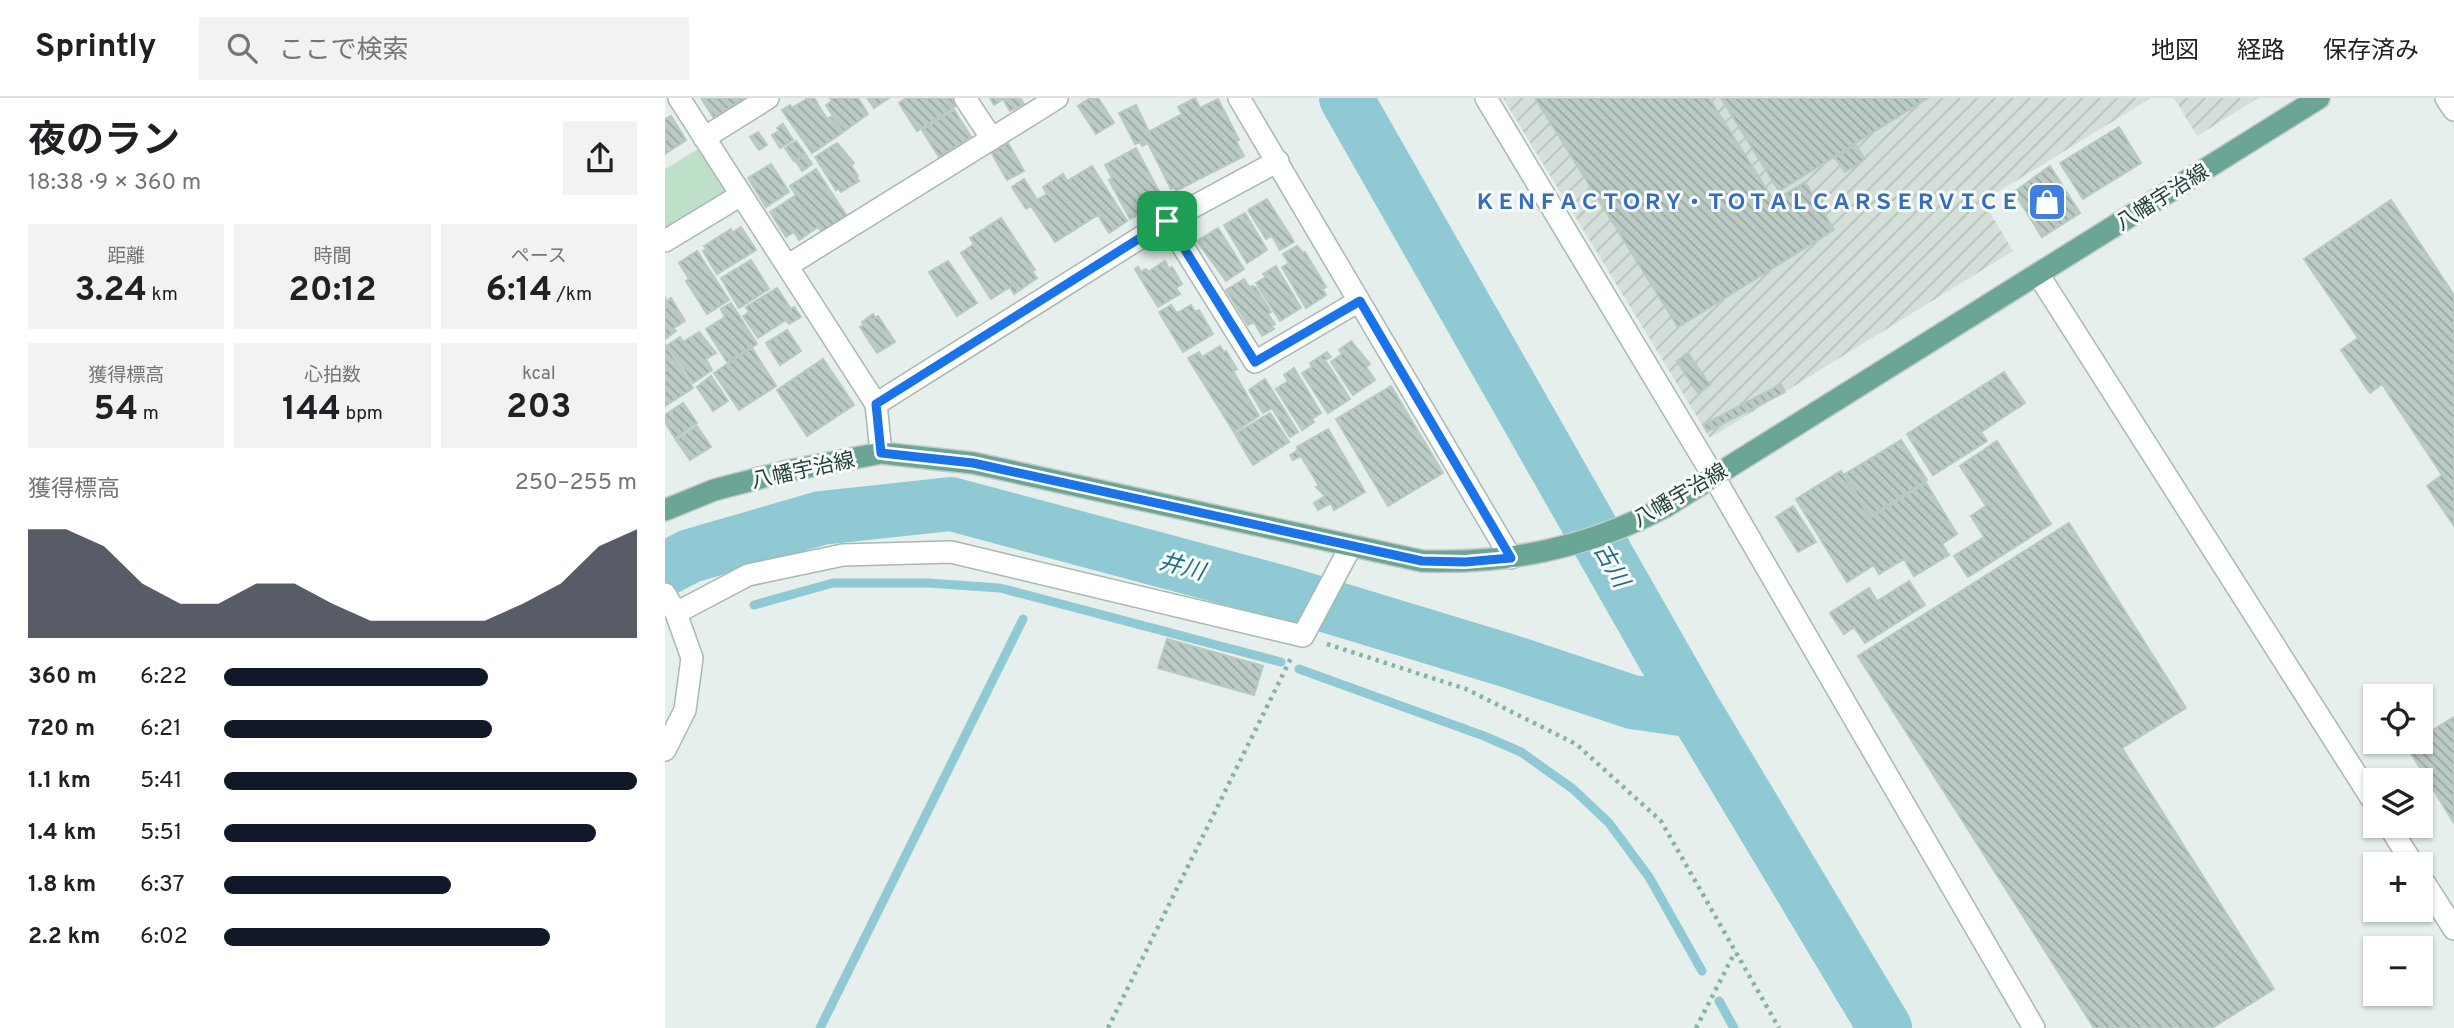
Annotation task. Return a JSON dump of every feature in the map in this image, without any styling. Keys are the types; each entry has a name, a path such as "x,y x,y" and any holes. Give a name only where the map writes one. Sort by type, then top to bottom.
{"main road":[{"name":"八幡宇治線","path":"665,510 714,490 787,471 881,453 973,463 1422,561 1465,562 1518,557 1585,540 1630,524 1665,507 2319,98"}],"street":[{"path":"679,98 876,404 881,453"},
{"path":"704,138 768,98"},
{"path":"965,98 992,139"},
{"path":"787,266 1057,98"},
{"path":"1239,98 1518,557"},
{"path":"1486,98 1707,481 2035,1028"},
{"path":"2446,98 2454,110"},
{"path":"876,404 1167,221 1278,161"},
{"path":"665,241 741,195"},
{"path":"1167,221 1255,362 1360,301"},
{"path":"2038,274 2363,785"},
{"path":"675,613 748,575 843,555 951,552 1303,636 1351,546"},
{"path":"665,594 692,657 685,710 665,750"},
{"path":"2433,896 2454,929"}],"path":[{"path":"1108,1028 1303,636 1465,689 1576,744 1661,821 1779,1028"},
{"path":"1696,1028 1735,951"}],"shaded area":[{"path":"1503,98 2151,98 1983,201 2013,251 1710,438"},
{"path":"2174,98 2258,98 2197,136"}],"green space":[{"path":"700,148 727,192 665,228 665,169"}],"building":[{"path":"701,98 742,98 743,99 714,118"},
{"path":"808,98 814,98 827,119 832,116 842,133 812,153 782,110 790,105 792,108"},
{"path":"830,98 858,98 868,114 843,132 826,105 832,101"},
{"path":"867,98 889,98 874,108"},
{"path":"906,98 951,98 956,106 917,131 899,103"},
{"path":"990,98 1020,98 1024,104 1010,111 1003,99 994,105"},
{"path":"1090,98 1098,98 1114,123 1096,134 1078,106"},
{"path":"1195,98 1200,108 1218,99 1244,156 1176,191 1174,187 1171,189 1148,143 1142,146 1140,142 1135,144 1119,113 1136,105 1149,132 1182,114 1178,107"},
{"path":"1535,98 1709,98 1774,201 1805,182 1834,230 1678,327"},
{"path":"1721,98 1928,98 1779,191"},
{"path":"954,110 971,137 939,157 922,130"},
{"path":"671,116 686,140 665,154 665,119"},
{"path":"783,124 793,140 780,148 772,135 779,131 777,128"},
{"path":"2119,127 2141,163 2083,199 2060,163"},
{"path":"758,132 767,145 759,150 750,137"},
{"path":"796,141 805,153 794,161 785,148"},
{"path":"837,143 854,163 851,165 859,181 841,192 838,188 836,190 815,157"},
{"path":"1008,143 1024,171 1007,180 991,152"},
{"path":"1856,145 1865,159 1845,172 1835,158"},
{"path":"1136,148 1164,201 1130,219 1109,180 1112,178 1105,165"},
{"path":"806,155 812,164 802,171 796,161"},
{"path":"771,164 789,192 766,207 748,178"},
{"path":"1092,166 1127,221 1109,233 1098,215 1055,242 1031,206 1026,209 1012,187 1024,179 1037,200 1047,194 1043,187 1063,174 1067,181"},
{"name":"ＫＥＮＦＡＣＴＯＲＹ・ＴＯＴＡＬＣＡＲＳＥＲＶＩＣＥ","path":"2050,166 2080,213 2042,237 2014,192"},
{"path":"816,169 848,218 823,234 818,227 799,240 794,232 786,237 770,212 796,195 790,186"},
{"path":"1267,199 1294,242 1280,250 1272,236 1266,239 1248,210"},
{"path":"2391,200 2454,295 2454,526 2427,486 2442,475 2382,384 2370,393 2341,350 2358,338 2304,259"},
{"path":"1245,213 1267,250 1247,263 1224,225"},
{"path":"1001,218 1035,270 1032,271 1037,278 1014,294 1010,287 991,299 961,253 974,244 970,238"},
{"path":"741,227 756,250 717,274 703,251 706,249 704,246 731,229 732,233"},
{"path":"1218,228 1244,269 1226,281 1197,241"},
{"path":"1297,246 1305,252 1326,287 1322,289 1326,295 1306,308 1282,267 1289,263 1283,254"},
{"path":"697,251 729,300 707,314 686,281 689,279 679,263"},
{"path":"751,260 769,289 739,308 721,278"},
{"path":"948,261 977,303 957,316 929,272"},
{"path":"1165,261 1182,284 1176,288 1180,294 1158,307 1135,269 1138,267 1141,272 1146,269 1148,272"},
{"path":"1276,266 1301,308 1280,321 1256,283 1266,277 1263,274"},
{"path":"1244,279 1249,287 1256,288 1275,324 1271,326 1274,329 1262,336 1254,322 1248,325 1226,290"},
{"path":"777,288 791,309 794,307 801,317 789,324 786,320 758,338 743,316 749,312 746,307"},
{"path":"665,298 667,301 671,298 685,321 674,328 676,331 665,339"},
{"path":"731,303 757,344 727,362 706,329 725,317 721,309"},
{"path":"1171,305 1177,313 1191,305 1195,312 1199,310 1213,334 1183,352 1159,312"},
{"path":"873,314 875,318 878,316 895,342 877,353 860,327 864,325 862,322"},
{"path":"787,330 801,351 780,365 766,343"},
{"path":"699,332 716,353 706,359 712,370 693,383 668,345 680,337 683,342"},
{"path":"1351,341 1370,364 1366,367 1375,380 1353,395 1331,362 1342,354 1339,350"},
{"path":"665,344 693,388 665,406"},
{"path":"1220,346 1237,369 1233,371 1259,416 1234,432 1188,358 1199,352 1202,357"},
{"path":"752,348 776,386 739,410 714,373"},
{"path":"1327,352 1331,357 1325,360 1350,399 1328,413 1302,373 1312,367 1310,363"},
{"path":"1688,353 1710,385 1698,393 1677,361"},
{"path":"823,359 854,405 807,436 777,390"},
{"path":"1294,368 1321,413 1302,430 1276,389 1288,381 1284,375"},
{"path":"2004,372 2025,403 1981,432 1987,441 1933,475 1907,434"},
{"path":"711,376 728,401 713,411 697,387"},
{"path":"1265,379 1298,432 1290,437 1272,408 1263,413 1249,390"},
{"path":"1781,384 1785,392 1707,432 1703,425"},
{"path":"1391,386 1443,473 1388,506 1336,419"},
{"path":"683,403 697,423 675,438 665,422 665,415"},
{"path":"1270,413 1289,442 1253,465 1235,434"},
{"path":"697,426 711,447 690,460 676,440"},
{"path":"1328,429 1365,492 1334,510 1331,503 1318,510 1314,503 1325,496 1316,487 1319,486 1301,456 1293,460 1290,455 1298,450 1297,447"},
{"path":"1901,440 1927,480 1870,516 1845,474"},
{"path":"1997,441 2051,524 1968,577 1954,556 1984,537 1971,516 1986,506 1960,466"},
{"path":"1841,471 1870,518 1926,483 1957,534 1942,544 1949,555 1914,576 1904,559 1879,574 1874,565 1847,582 1796,499"},
{"path":"1793,506 1816,542 1798,552 1776,517"},
{"path":"2069,523 2186,708 2122,748 2274,989 2212,1028 2094,1028 1858,656"},
{"path":"1909,581 1925,605 1865,643 1854,627 1844,634 1830,613 1869,588 1877,601"},
{"path":"1167,639 1263,666 1254,695 1158,668"},
{"path":"2454,717 2454,823 2433,789 2433,768 2420,768 2411,754 2433,754 2433,730"}],"waterway":[{"name":"古川","path":"1346,98 1695,711 1885,1028"},
{"name":"井川","path":"665,569 690,556 821,518 951,504 1288,594 1509,661 1632,702 1695,711"},
{"path":"754,605 833,583 928,583 1000,588 1281,662"},
{"path":"820,1028 1023,619"},
{"path":"1299,669 1521,752 1573,789 1609,823 1649,877 1702,971"},
{"path":"1719,1001 1734,1028"}],"place":[{"name":"ＫＥＮＦＡＣＴＯＲＹ・ＴＯＴＡＬＣＡＲＳＥＲＶＩＣＥ","path":"2047,202"}],"route":[{"path":"1167,221 1255,362 1360,301 1511,558 1465,562 1422,561 973,463 881,453 876,404 1167,221"}]}
